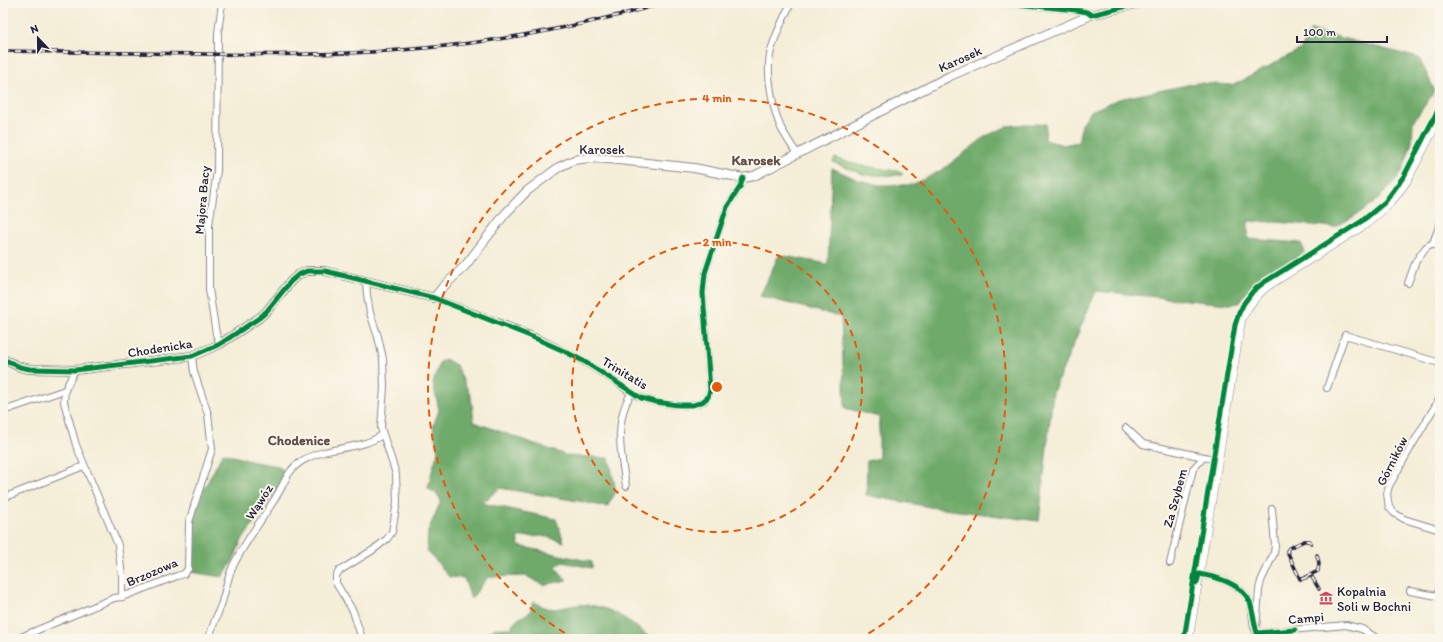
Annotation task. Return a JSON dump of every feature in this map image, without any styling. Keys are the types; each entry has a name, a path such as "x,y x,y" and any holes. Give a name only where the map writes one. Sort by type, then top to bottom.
{"main road":[{"path":"1188,639 1241,318 1251,301 1260,291 1366,224 1385,207 1406,181 1440,116"}],"street":[{"name":"Majora Bacy","path":"220,344 216,334 209,289 209,225 217,171 218,32 222,3"},
{"path":"791,3 775,39 770,57 769,69 777,115 781,127 797,154"},
{"path":"1005,3 1076,10 1087,12 1091,16"},
{"name":"Karosek","path":"434,298 442,288 465,266 505,214 527,191 559,167 574,160 589,158 609,159 694,168 743,178 754,176 950,76 1091,16 1140,3"},
{"name":"Trinitatis","path":"434,298 564,351 585,362 641,398 678,405 693,405 702,402 708,398 710,390 703,293 705,273 727,207 740,187 743,178"},
{"path":"1408,283 1413,267 1420,254 1433,242 1440,224"},
{"path":"1433,242 1440,248"},
{"name":"Chodenicka","path":"3,359 30,369 75,370 192,356 220,344 259,318 266,312 291,281 307,271 325,271 434,298"},
{"path":"362,639 353,611 336,583 336,576 339,571 373,550 387,539 392,532 397,502 396,474 391,454 382,435 381,428 384,387 383,359 370,313 366,282"},
{"path":"1327,388 1345,335 1440,363"},
{"name":"Brzozowa","path":"75,370 65,390 64,402 76,445 120,552 122,597 184,574 188,569 189,522 212,449 208,414 194,372 192,356"},
{"path":"3,412 65,390"},
{"path":"626,486 619,434 622,412 626,401 632,392"},
{"name":"Górników","path":"1440,398 1393,479 1387,494 1389,507 1394,514 1404,519 1440,530"},
{"path":"1126,428 1143,444 1218,460"},
{"name":"Wąwóz","path":"209,639 222,603 233,565 249,537 267,513 292,468 302,461 323,451 371,442 382,435"},
{"name":"Za Szybem","path":"1170,562 1192,469 1204,457"},
{"path":"3,498 84,466"},
{"path":"1257,634 1257,606 1260,586 1274,553 1275,545 1272,509"},
{"path":"1199,574 1216,577 1227,581 1240,590 1250,602 1257,634"},
{"path":"1410,591 1439,596 1440,588"},
{"path":"16,639 114,598 122,597"},
{"name":"Campi","path":"1257,634 1346,625 1362,629 1378,639"}],"green space":[{"path":"1311,30 1419,58 1434,89 1432,95 1413,122 1412,142 1402,172 1389,188 1374,203 1335,227 1248,221 1248,239 1301,243 1305,252 1255,282 1239,303 1228,304 1096,291 1053,392 1039,521 935,508 866,495 867,461 879,458 879,417 845,408 841,317 760,296 779,255 828,264 832,168 858,180 879,185 913,185 942,170 986,136 1008,126 1046,124 1045,140 1063,145 1078,142 1082,124 1091,111 1119,99 1197,83 1234,85 1301,49"},
{"path":"835,158 858,165 902,172 902,175 865,175 833,162"},
{"path":"445,359 456,365 471,397 474,422 568,456 609,458 616,492 607,507 500,488 482,503 556,519 564,542 544,536 517,537 519,546 592,562 592,568 562,562 555,567 567,580 544,585 526,576 488,577 471,599 464,578 449,577 427,550 428,531 441,501 438,495 428,488 438,452 433,427 439,410 433,383 440,362"},
{"path":"223,453 254,462 279,466 287,474 241,542 233,561 222,577 191,572 195,514 204,489"},
{"path":"533,601 543,607 552,609 577,605 596,606 613,612 627,620 650,639 480,639 495,628 511,628 515,621 530,612"}],"railway":[{"path":"3,51 313,54 397,50 455,45 546,31 665,3"},
{"path":"1311,543 1309,541 1304,541 1289,548 1287,551 1300,579 1310,576 1312,577 1319,589"},
{"path":"1306,577 1318,571 1319,563 1317,555"}],"cycle path":[{"path":"1005,3 1076,10 1087,12 1091,15 1140,3"},
{"path":"1184,639 1235,325 1239,313 1253,291 1263,283 1362,221 1385,202 1404,176 1440,106"},
{"path":"3,359 20,367 30,369 75,370 192,356 220,344 259,318 298,275 307,271 325,271 434,298 564,351 585,362 641,398 678,405 693,405 702,402 708,397 710,390 703,293 705,273 727,207 740,187 743,178"},
{"path":"1197,583 1199,574 1221,579 1241,590 1250,602 1257,633 1295,630"}],"place":[{"name":"Kopalnia Soli w Bochni","path":"1326,598"}],"district":[{"name":"Karosek","path":"756,160"},
{"name":"Chodenice","path":"299,440"}]}
